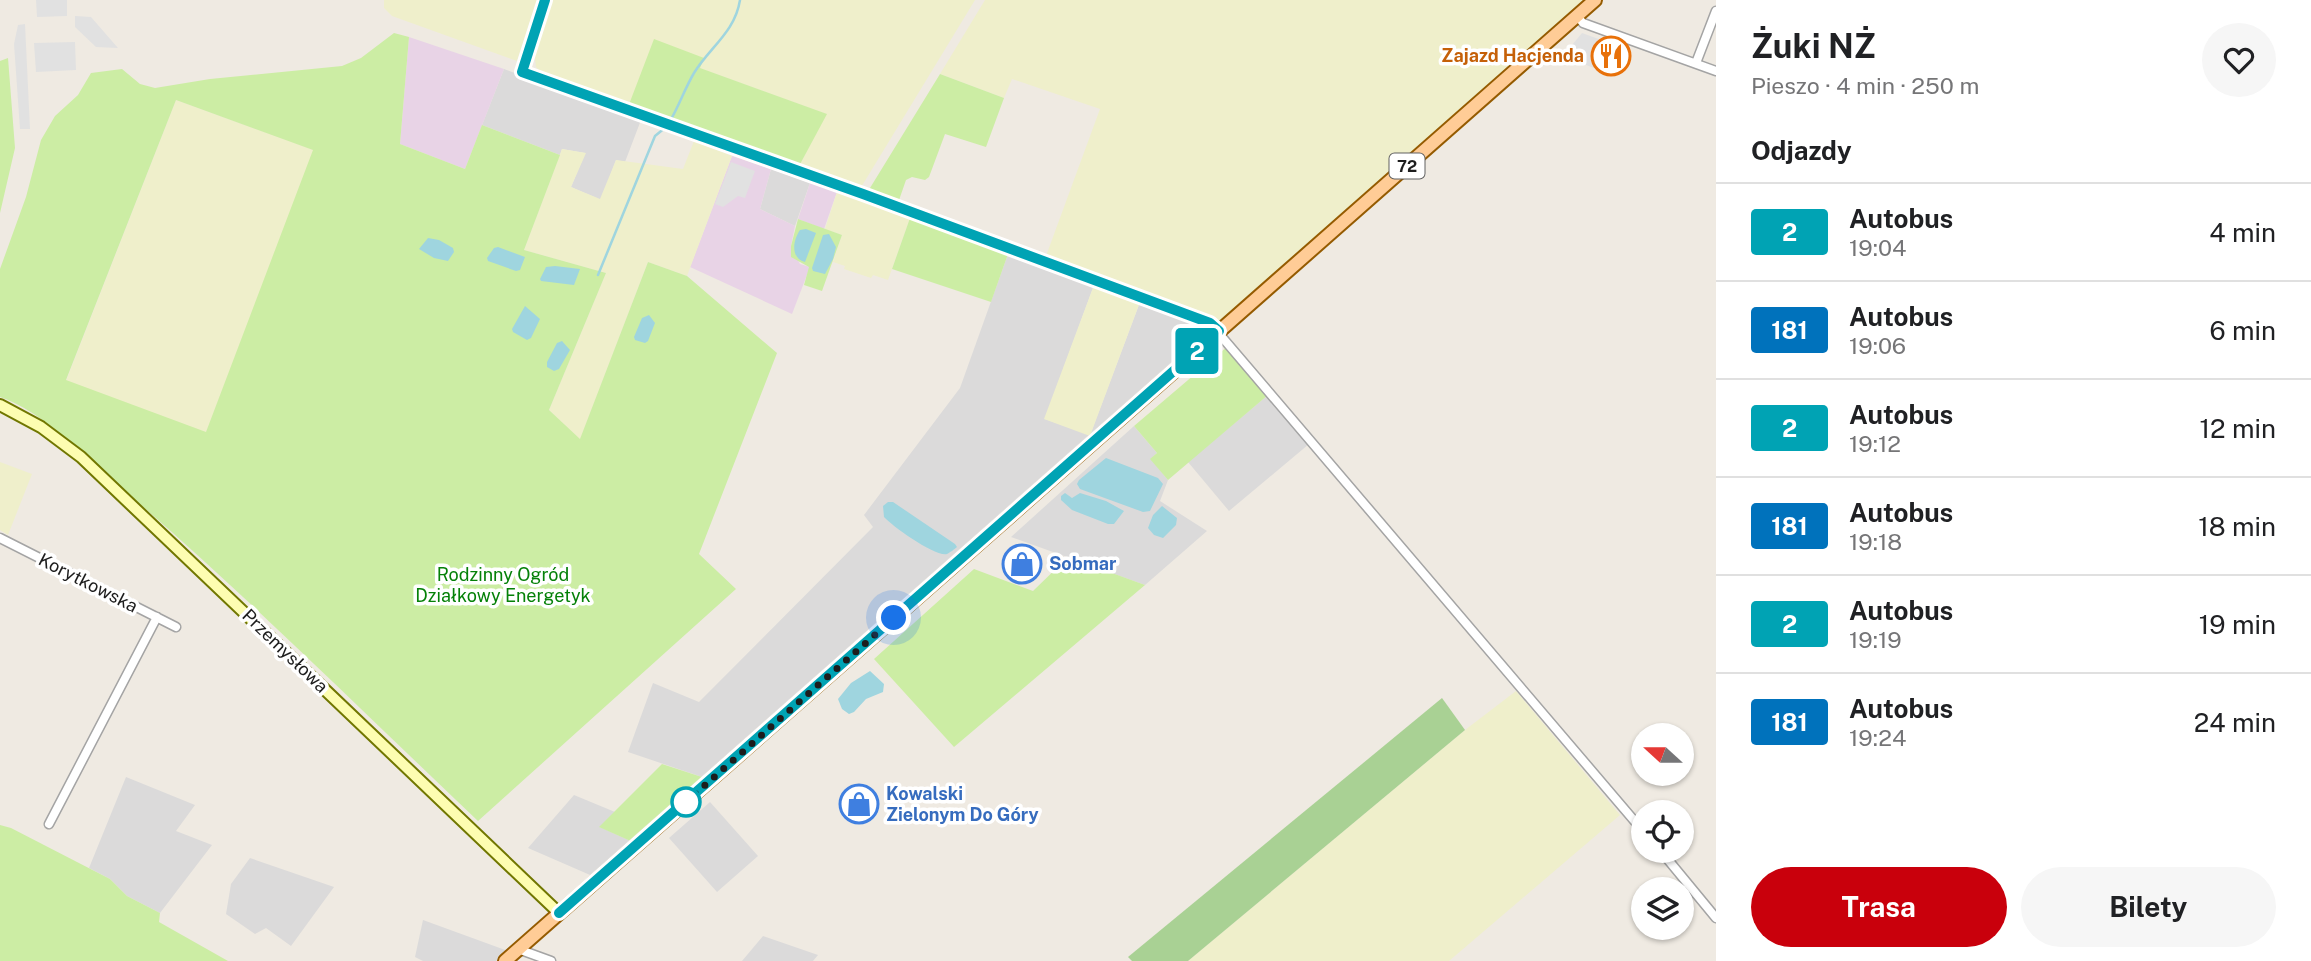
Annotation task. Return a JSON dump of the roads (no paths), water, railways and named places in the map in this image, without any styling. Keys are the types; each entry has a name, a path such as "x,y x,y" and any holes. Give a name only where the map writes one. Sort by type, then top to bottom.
{"main road":[{"name":"72","path":"505,961 1595,0"},
{"name":"Przemysłowa","path":"0,405 41,427 80,457 559,913"}],"street":[{"path":"545,0 522,72 1210,323 1631,817"},
{"path":"1696,63 1716,11"},
{"path":"1577,16 1583,23 1716,71"},
{"name":"Korytkowska","path":"0,538 176,627"},
{"path":"49,824 157,617"},
{"path":"1671,863 1716,918"},
{"path":"518,949 551,961"}],"water":[{"path":"800,230 816,233 805,262 797,257 794,248"},
{"path":"829,234 836,247 833,259 825,274 813,271 823,235"},
{"path":"428,238 439,240 453,248 454,252 448,261 434,258 419,249"},
{"path":"494,248 525,257 520,270 488,261 487,258"},
{"path":"546,267 580,269 574,285 541,281"},
{"path":"525,306 540,319 531,338 527,340 512,329"},
{"path":"649,315 655,323 648,341 645,343 635,340 642,318"},
{"path":"562,341 570,350 559,369 554,371 547,367 547,362 557,343"},
{"path":"1106,458 1158,478 1163,484 1150,511 1143,512 1080,489 1077,484 1079,480"},
{"path":"1065,493 1072,498 1080,493 1106,501 1124,511 1114,524 1108,524 1072,510 1061,500"},
{"path":"893,502 957,547 947,554 941,554 914,540 884,517 883,506"},
{"path":"1162,506 1177,518 1176,525 1163,538 1154,535 1148,528 1153,515"},
{"path":"870,671 884,684 883,692 866,699 849,714 842,709 838,699 851,683"}],"waterway":[{"path":"670,121 694,73 733,21 740,0"},
{"path":"598,275 655,136 666,127"}],"place":[{"name":"Zajazd Hacjenda","path":"1611,56"},
{"name":"Sobmar","path":"1022,564"},
{"name":"Kowalski Zielonym Do Góry","path":"859,804"}],"park label":[{"name":"Rodzinny Ogród Działkowy Energetyk","path":"503,585"}]}
